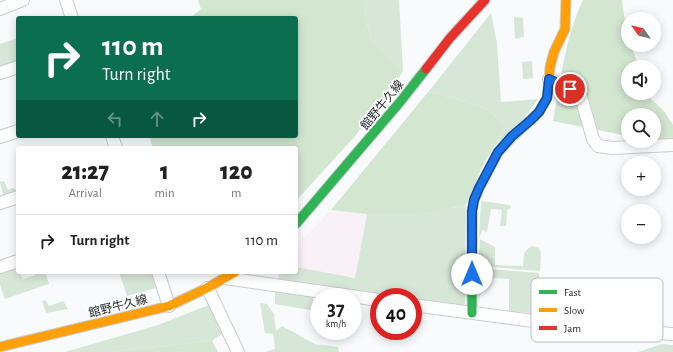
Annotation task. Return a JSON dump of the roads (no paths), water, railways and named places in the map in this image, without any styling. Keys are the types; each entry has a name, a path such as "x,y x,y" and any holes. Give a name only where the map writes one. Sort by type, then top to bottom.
{"main road":[{"name":"館野牛久線","path":"298,222 400,102 450,38 485,0"},
{"path":"472,313 472,211 474,200 498,152 512,136 539,112 547,98 550,67 554,52 565,29 566,0"},
{"name":"館野牛久線","path":"0,347 169,306 230,275"}],"street":[{"path":"0,9 23,0"},
{"path":"66,0 71,16"},
{"path":"0,72 16,67"},
{"path":"549,79 570,89 581,97 593,139 598,146 612,148 673,145"},
{"path":"0,137 16,132"},
{"path":"0,203 16,198"},
{"path":"0,267 16,262"},
{"path":"159,274 169,306"},
{"path":"230,275 370,298"},
{"path":"207,288 238,352"},
{"path":"422,306 531,321"},
{"path":"663,333 673,334"}]}
